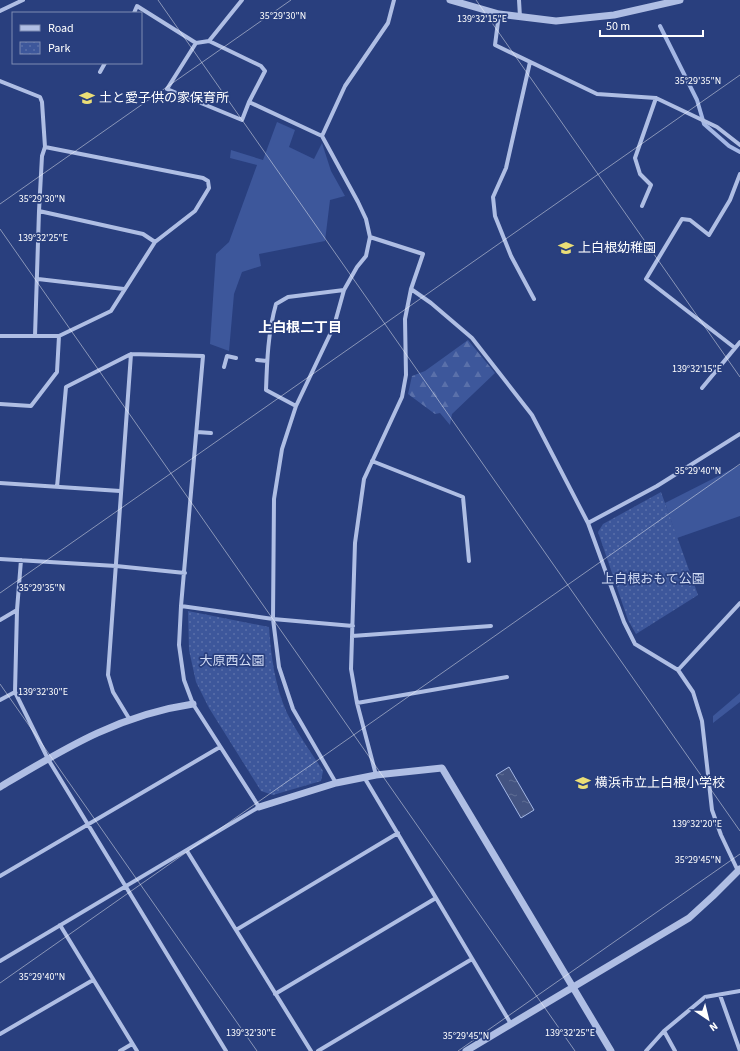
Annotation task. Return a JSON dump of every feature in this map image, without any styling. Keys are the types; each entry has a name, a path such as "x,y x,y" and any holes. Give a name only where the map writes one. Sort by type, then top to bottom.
{"street":[{"path":"0,11 23,0"},
{"path":"210,41 242,0"},
{"path":"322,136 345,86 388,23 394,0"},
{"path":"450,0 499,14 556,21 614,15 680,0"},
{"path":"519,0 520,17"},
{"path":"134,12 137,6 196,43 210,41 261,66 265,71 249,102 242,120 167,89 196,43"},
{"path":"499,14 495,46 597,94 656,98 717,127 740,145"},
{"path":"530,62 506,168 493,197 495,216 511,256 534,299"},
{"path":"100,72 104,64"},
{"path":"0,81 40,97 42,102 45,147 42,156 39,211 35,336"},
{"path":"642,206 651,185 640,174 635,158 656,98"},
{"path":"249,102 322,136 358,202 366,219 370,237 366,256 357,267 344,290 334,326 296,406 282,449 274,499 273,619 279,667 293,709 336,783"},
{"path":"0,336 59,336 112,311 124,289 155,242 195,211 209,188 208,181 204,178 45,147"},
{"path":"735,348 646,279 682,219 690,220 709,234 730,200 740,174"},
{"path":"39,211 143,234 155,242"},
{"path":"370,237 423,254 411,289 405,319 406,375 402,397 372,461 363,486 355,543 351,668 357,703 376,775"},
{"path":"38,279 124,289"},
{"path":"411,289 431,303 472,338 532,415 588,523 624,622 635,644 678,670 693,692 702,721 712,810 721,835 739,870 689,918 466,1051"},
{"path":"296,406 266,390 267,361 272,318 276,304 288,296 344,290"},
{"path":"0,404 31,406 57,372 59,336"},
{"path":"702,388 740,342"},
{"path":"130,720 113,692 108,675 131,354"},
{"path":"57,487 66,387 131,354 203,356 181,606 179,645 184,680 193,704 259,807"},
{"path":"224,367 227,356 236,358"},
{"path":"257,360 267,361"},
{"path":"197,432 211,433"},
{"path":"588,523 657,486 740,434"},
{"path":"372,461 463,497 469,561"},
{"path":"0,483 120,491"},
{"path":"0,559 116,566 185,573"},
{"path":"21,560 17,610 14,692 48,759 226,1051"},
{"path":"678,670 740,603"},
{"path":"181,606 273,619 353,626"},
{"path":"0,620 17,610"},
{"path":"352,636 492,626"},
{"path":"357,703 507,677"},
{"path":"0,700 14,692"},
{"path":"0,787 92,734 170,707 193,704"},
{"path":"0,876 68,834 88,824 220,747"},
{"path":"0,960 187,851 259,807 336,783 364,777 442,768 574,987 608,1050"},
{"path":"364,777 511,1024"},
{"path":"236,930 398,833"},
{"path":"187,851 311,1051"},
{"path":"275,994 436,898"},
{"path":"60,925 137,1051"},
{"path":"318,1051 472,959"},
{"path":"0,1034 93,980"},
{"path":"646,1051 664,1031 705,997 740,990"},
{"path":"720,995 740,1051"},
{"path":"664,1031 675,1051"},
{"path":"120,1051 132,1044"}],"green space":[{"path":"277,122 295,130 289,147 314,159 322,143 331,171 345,196 330,200 325,241 259,254 261,266 242,272 234,294 229,351 210,344 216,254 229,242 257,165 230,158 231,150 263,160"},
{"path":"468,340 495,373 452,414 450,425 440,413 435,414 408,394 412,376 425,371"},
{"path":"740,465 740,516 677,538 665,503"},
{"name":"上白根おもて公園","path":"661,492 698,595 636,634 628,620 598,532 603,524"},
{"name":"大原西公園","path":"188,611 269,627 274,671 279,692 287,713 295,728 323,771 321,781 273,795 261,791 209,708 196,682 189,650"},
{"path":"740,693 740,702 713,723 713,716"}],"water":[{"path":"509,767 534,810 521,818 496,775"}],"waterway":[{"path":"660,26 697,100 704,124 729,146 740,152"}],"place":[{"name":"土と愛子供の家保育所","path":"87,98"},
{"name":"上白根幼稚園","path":"566,248"},
{"name":"横浜市立上白根小学校","path":"583,783"}],"district":[{"name":"上白根二丁目","path":"300,328"}]}
